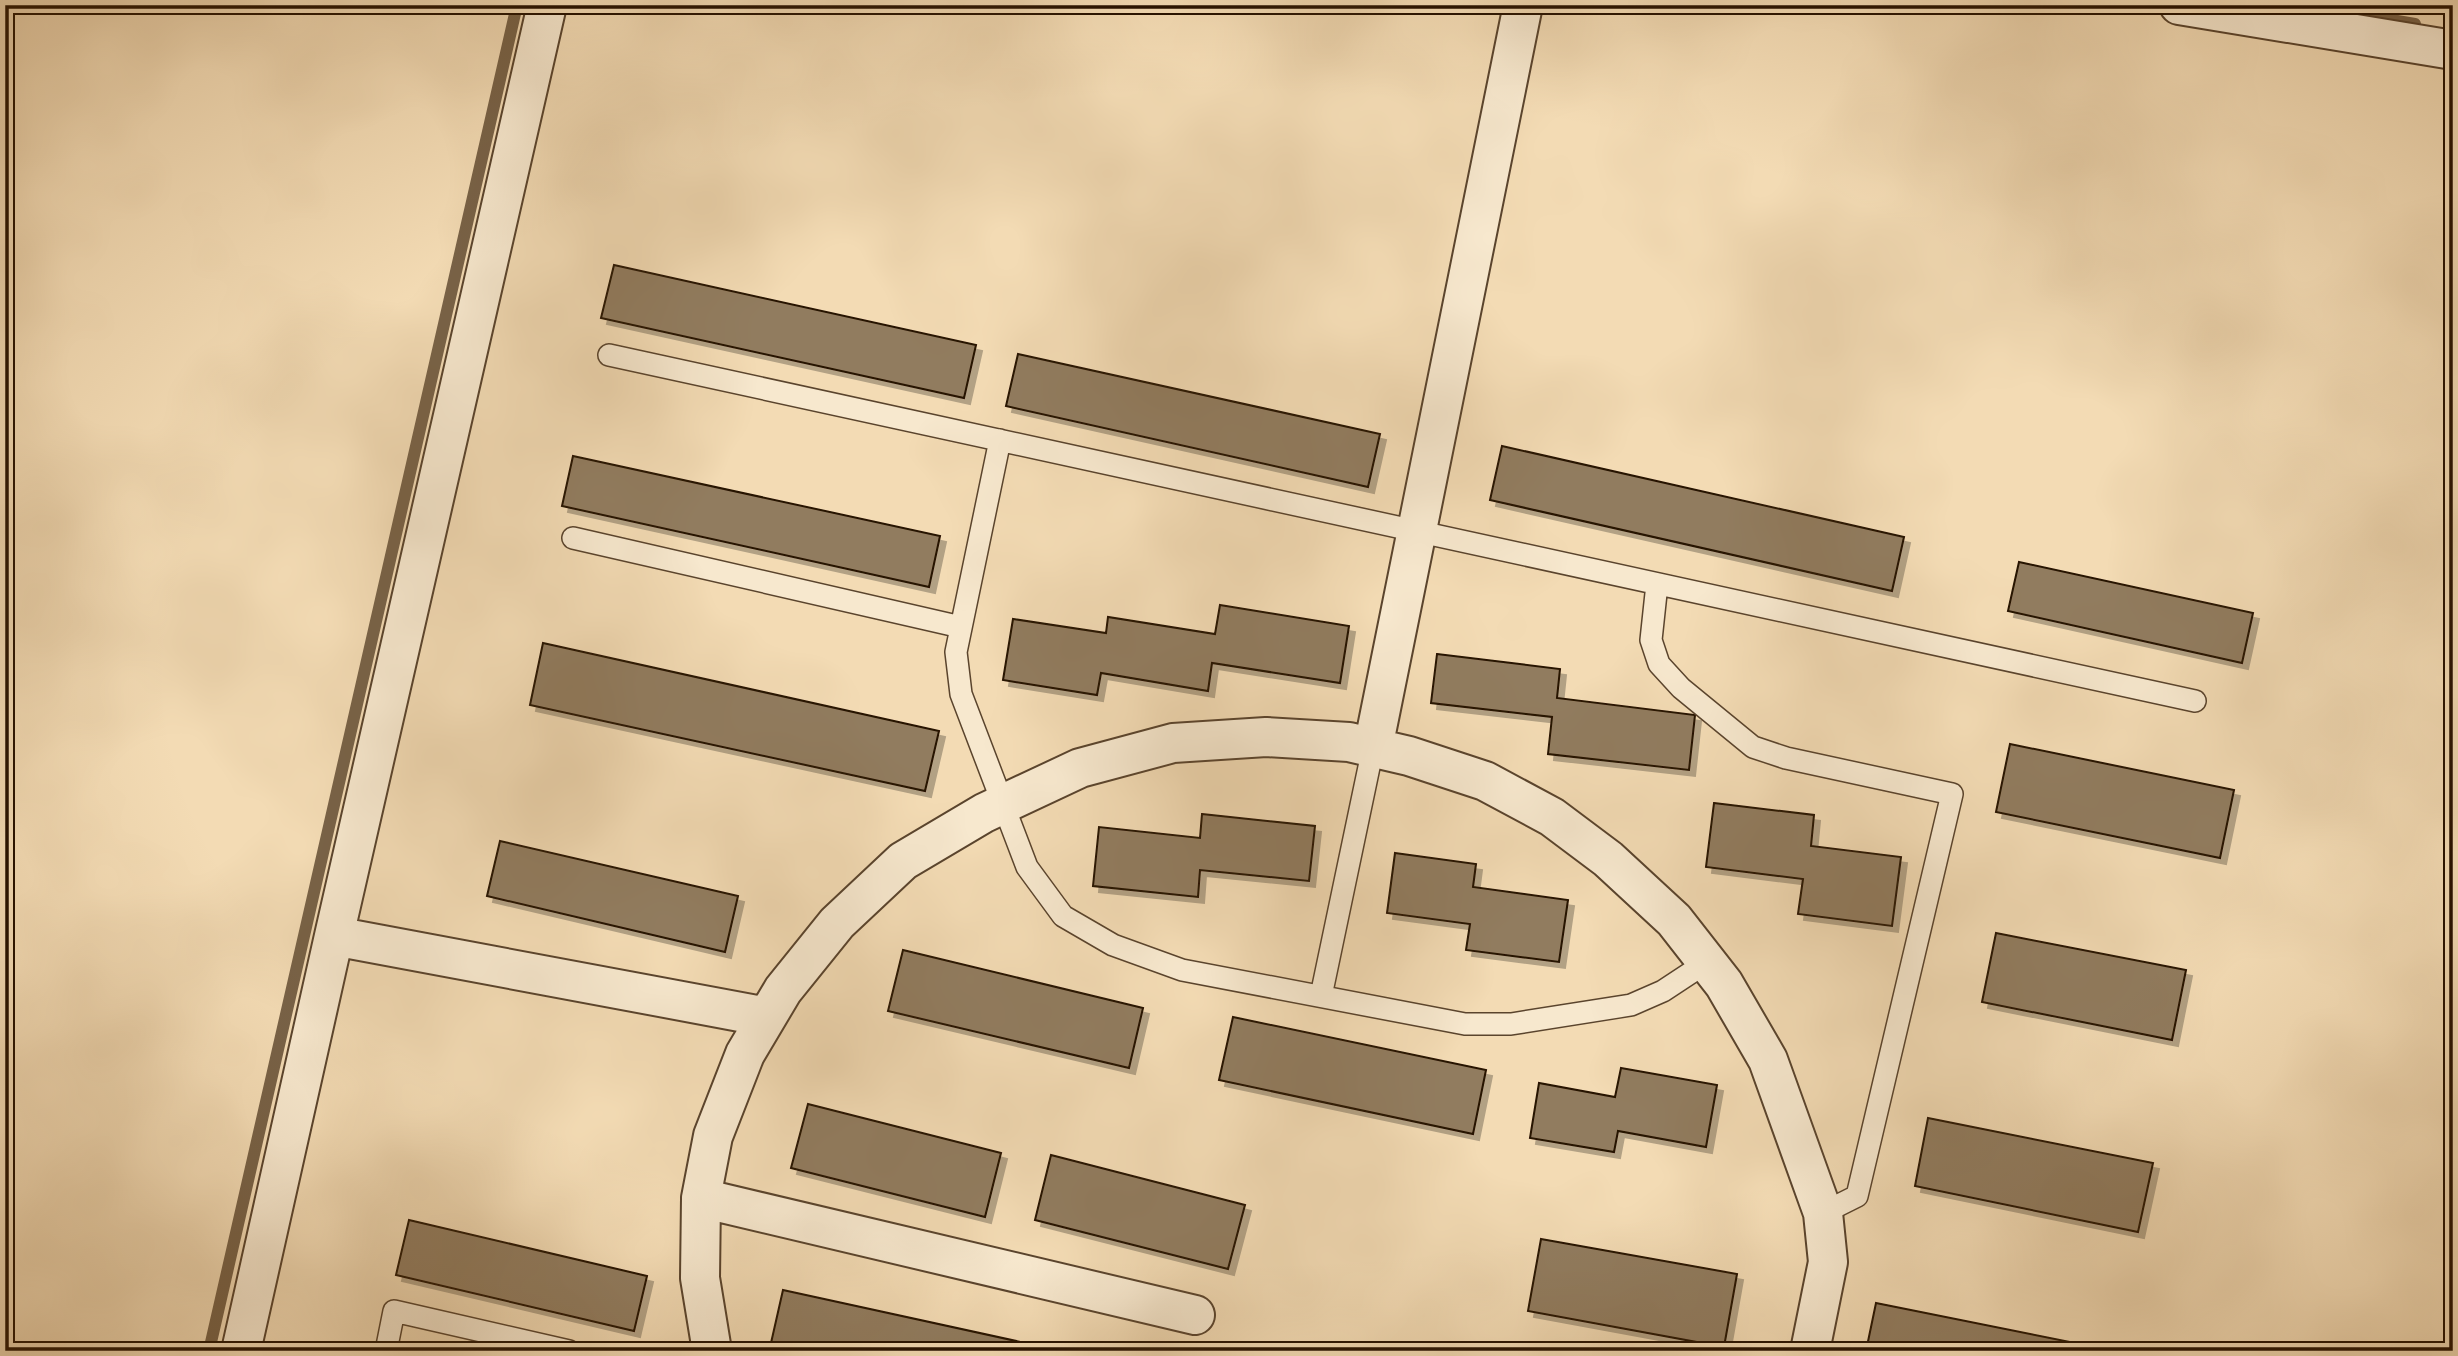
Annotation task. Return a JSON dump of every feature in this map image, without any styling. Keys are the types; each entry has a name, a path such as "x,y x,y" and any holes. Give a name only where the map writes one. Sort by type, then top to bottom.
{"street":[{"path":"242,1351 547,5"},
{"path":"1373,748 1523,5"},
{"path":"2179,5 2453,50"},
{"path":"712,1351 700,1278 701,1198 713,1136 745,1054 783,990 837,923 903,861 984,813 1080,768 1173,743 1266,737 1349,742 1409,755 1486,781 1552,817 1608,859 1674,920 1724,984 1768,1060 1823,1213 1828,1262 1810,1351"},
{"path":"334,936 767,1017"},
{"path":"701,1198 1195,1315"}],"lane":[{"path":"609,355 2194,701"},
{"path":"1000,440 956,652 961,694 1027,867 1063,916 1113,945 1182,970 1465,1024 1511,1024 1631,1005 1663,991 1707,962"},
{"path":"573,538 961,627"},
{"path":"1657,584 1651,640 1659,664 1681,688 1753,747 1786,758 1952,794 1857,1196 1823,1213"},
{"path":"1321,996 1373,748"},
{"path":"386,1351 394,1311 569,1351"}],"building":[{"path":"614,265 976,345 964,398 601,318"},
{"path":"1018,354 1380,434 1368,487 1006,406"},
{"path":"1502,446 1904,537 1892,591 1490,500"},
{"path":"573,456 940,536 929,587 562,506"},
{"path":"2019,562 2253,613 2242,663 2008,611"},
{"path":"1220,605 1349,626 1340,683 1212,663 1208,691 1101,673 1097,695 1003,680 1013,619 1106,633 1108,617 1215,634"},
{"path":"543,643 939,731 925,791 530,705"},
{"path":"1437,654 1560,669 1557,698 1695,715 1689,770 1548,754 1552,717 1431,703"},
{"path":"2010,744 2234,790 2220,858 1996,812"},
{"path":"1714,803 1814,815 1811,846 1901,857 1892,926 1798,914 1803,879 1706,867"},
{"path":"1202,814 1315,826 1309,881 1200,870 1198,897 1093,886 1099,827 1200,838"},
{"path":"500,841 738,896 725,952 487,896"},
{"path":"1395,853 1476,864 1473,887 1568,900 1559,962 1466,950 1470,924 1387,913"},
{"path":"1996,933 2186,970 2172,1040 1982,1002"},
{"path":"903,950 1143,1008 1129,1068 888,1011"},
{"path":"1233,1017 1486,1070 1473,1134 1219,1080"},
{"path":"1621,1068 1717,1085 1706,1147 1618,1131 1614,1152 1530,1138 1539,1083 1615,1097"},
{"path":"808,1104 1001,1153 985,1217 791,1168"},
{"path":"1928,1118 2153,1163 2138,1232 1915,1186"},
{"path":"1051,1155 1245,1205 1228,1269 1035,1220"},
{"path":"409,1220 647,1276 634,1331 396,1275"},
{"path":"1541,1239 1737,1274 1724,1347 1528,1311"},
{"path":"783,1290 1062,1351 808,1351 771,1343"},
{"path":"1876,1303 2100,1348 2100,1351 1866,1351"}],"waterway":[{"path":"209,1351 517,5"},
{"path":"2302,5 2415,24"}]}
